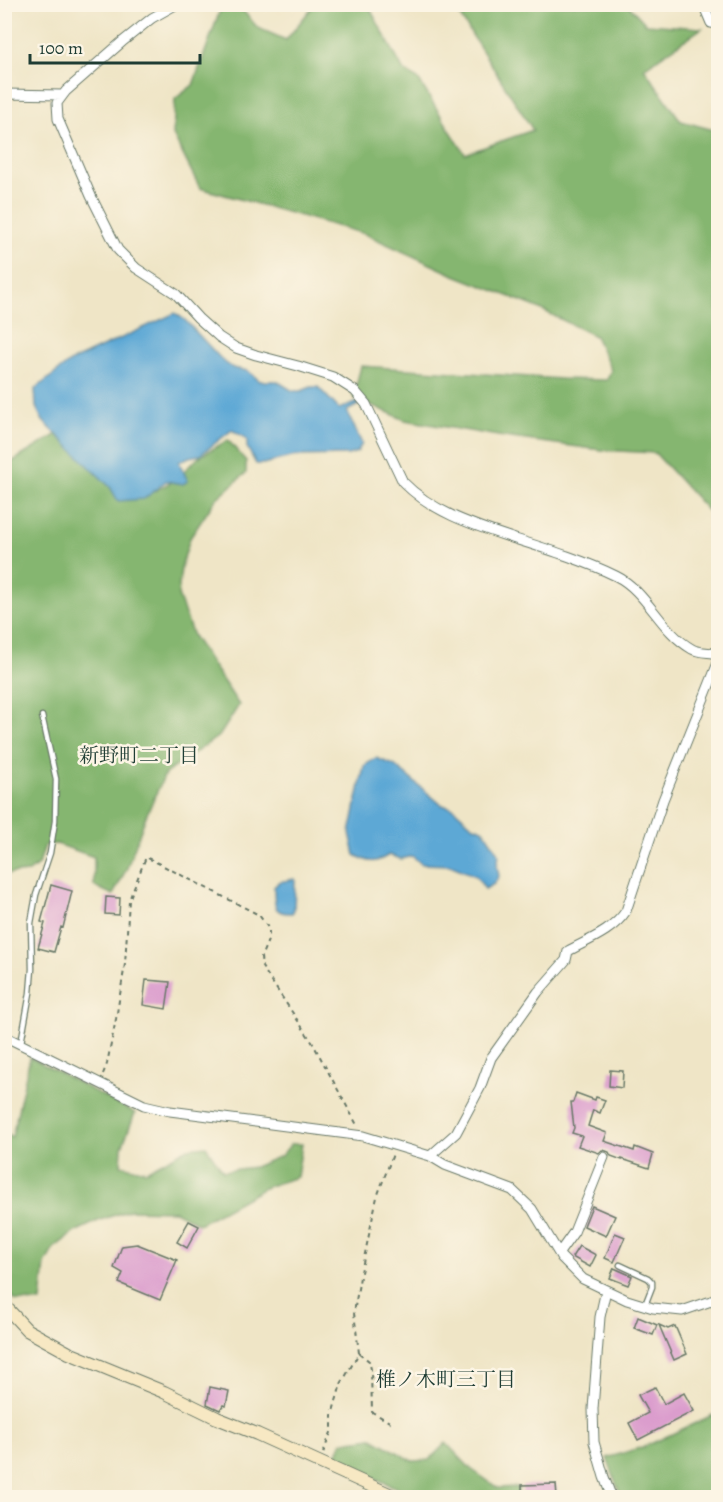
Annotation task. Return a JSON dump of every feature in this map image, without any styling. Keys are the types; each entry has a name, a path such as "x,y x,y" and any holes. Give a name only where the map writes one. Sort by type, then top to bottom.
{"street":[{"path":"177,4 144,24 62,95 57,103 58,119 91,196 118,250 136,268 176,294 219,337 236,348 333,378 355,392 366,404 403,482 429,503 465,522 576,558 618,577 631,585 675,637 694,650 718,654"},
{"path":"703,4 711,24 718,24"},
{"path":"4,94 62,95"},
{"path":"430,1156 456,1133 480,1088 491,1058 538,992 566,960 568,951 608,930 626,910 663,800 718,663"},
{"path":"4,1035 144,1105 170,1111 363,1136 430,1156 445,1165 512,1190 532,1209 559,1253 583,1280 627,1300 653,1308 682,1311 718,1297"},
{"path":"559,1253 574,1232 604,1157"},
{"path":"606,1290 600,1317 593,1409 594,1442 612,1497"},
{"path":"4,1305 27,1330 69,1353 164,1392 217,1418 398,1497"}],"lane":[{"path":"21,1043 30,993 31,923 36,895 50,853 55,821 56,779 42,716"},
{"path":"620,1265 652,1282 645,1305"}],"path":[{"path":"100,1083 107,1064 123,975 129,900 146,857 259,915 269,929 269,938 261,957 262,967 312,1042 363,1136"},
{"path":"319,1463 332,1430 332,1415 341,1384 359,1353 354,1313 360,1277 377,1197 396,1146"},
{"path":"359,1353 369,1361 371,1369 372,1412 391,1424"}],"green space":[{"path":"222,5 238,5 258,28 286,40 314,5 368,5 404,71 418,79 465,154 533,130 453,5 628,5 646,24 702,28 644,68 681,121 718,131 718,522 655,453 601,450 504,437 405,420 353,397 361,366 607,380 611,370 595,336 536,307 452,274 365,234 200,188 173,135 175,99 193,85"},
{"path":"62,431 114,484 155,491 173,481 199,457 228,440 246,461 246,473 216,499 190,538 181,568 178,595 193,636 239,705 220,735 165,774 146,816 127,868 113,895 94,886 94,857 57,844 45,845 39,864 29,872 5,874 5,466"},
{"path":"30,1057 135,1113 122,1147 121,1165 146,1171 188,1148 206,1146 223,1171 254,1167 281,1156 291,1144 302,1144 297,1177 266,1187 199,1224 175,1211 130,1210 100,1220 75,1232 54,1248 45,1264 41,1302 16,1301 5,1288 5,1134 12,1137"},
{"path":"713,1415 718,1420 718,1497 621,1497 607,1458 646,1446"},
{"path":"372,1438 413,1461 429,1460 446,1443 471,1469 498,1488 518,1487 518,1497 417,1497 334,1460 342,1442"}],"water":[{"path":"175,313 185,320 223,361 233,368 248,371 260,381 277,381 293,391 318,387 339,409 359,402 360,404 347,411 362,444 357,452 348,455 295,456 256,464 247,447 247,439 232,430 200,455 179,462 188,481 183,484 166,481 144,499 118,501 110,487 43,421 36,407 35,389 70,362"},
{"path":"376,758 394,765 442,805 453,808 472,825 483,829 499,854 497,866 499,876 494,884 485,889 476,876 450,865 422,864 412,856 401,859 389,855 372,861 355,855 350,833 364,766"},
{"path":"294,879 294,910 292,913 280,912 275,903 274,887 279,882"}],"building":[{"path":"51,885 72,891 63,928 61,927 54,952 38,948 45,923 41,922"},
{"path":"106,897 120,898 119,915 105,914"},
{"path":"146,980 170,982 166,1009 143,1005"},
{"path":"610,1070 623,1071 622,1088 609,1086"},
{"path":"576,1093 595,1100 596,1097 605,1100 600,1113 593,1110 588,1126 607,1133 604,1141 634,1151 635,1147 653,1154 649,1168 611,1156 606,1151 602,1150 599,1153 578,1146 582,1136 572,1133 574,1128 571,1102"},
{"path":"592,1206 615,1216 606,1236 584,1226"},
{"path":"189,1221 199,1226 187,1248 177,1242"},
{"path":"615,1233 625,1237 614,1262 605,1258"},
{"path":"137,1244 177,1260 160,1300 119,1283 123,1273 114,1268 122,1246"},
{"path":"579,1246 596,1255 590,1267 572,1257"},
{"path":"614,1268 632,1276 628,1285 610,1278"},
{"path":"638,1317 657,1325 653,1335 634,1328"},
{"path":"659,1325 668,1329 675,1326 687,1354 674,1360"},
{"path":"210,1387 229,1391 226,1406 223,1405 220,1410 207,1404"},
{"path":"655,1387 664,1404 684,1393 694,1411 638,1440 629,1423 648,1413 638,1395"},
{"path":"556,1484 557,1497 522,1497 522,1485"}],"district":[{"name":"新野町二丁目","path":"139,755"},
{"name":"椎ノ木町三丁目","path":"446,1379"}]}
